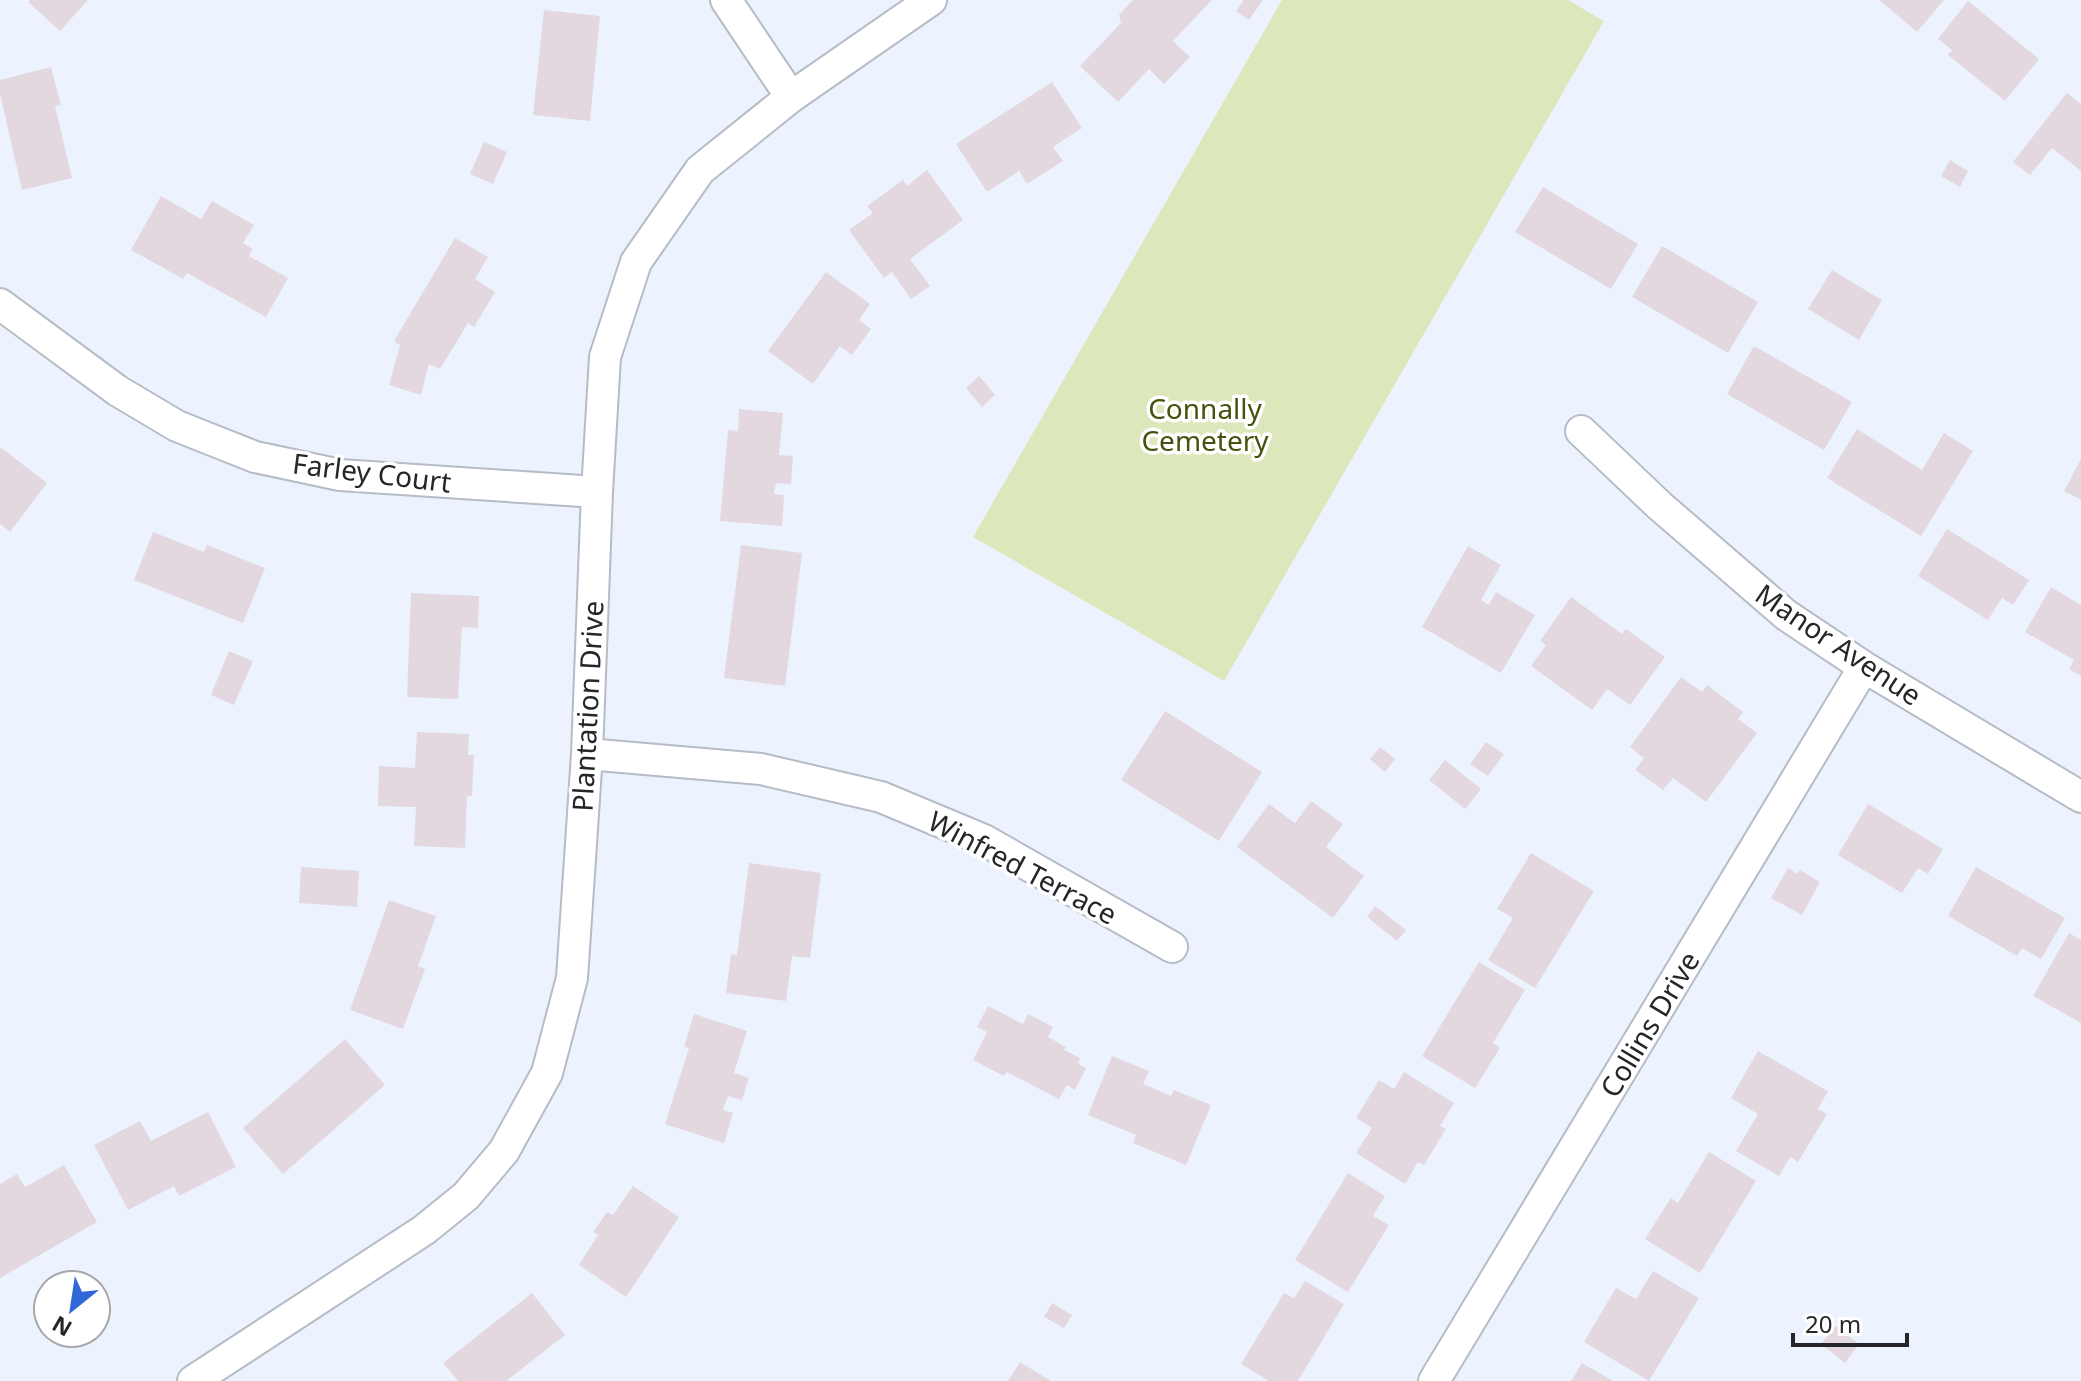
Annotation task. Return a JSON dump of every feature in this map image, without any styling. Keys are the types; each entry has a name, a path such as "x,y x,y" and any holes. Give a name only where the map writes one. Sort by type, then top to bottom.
{"street":[{"path":"726,0 791,97"},
{"name":"Plantation Drive","path":"193,1381 424,1230 466,1196 504,1151 547,1073 572,978 587,754 605,357 636,262 700,170 791,97 931,0"},
{"name":"Farley Court","path":"0,304 118,391 177,426 255,457 340,475 597,492"},
{"name":"Manor Avenue","path":"1581,431 1660,506 1786,615 1864,667 2081,797"},
{"name":"Collins Drive","path":"1434,1381 1864,667"},
{"name":"Winfred Terrace","path":"587,754 761,769 881,797 984,840 1172,947"}],"green space":[{"name":"Connally Cemetery","path":"1282,0 1568,0 1604,21 1224,681 973,537"}],"building":[{"path":"88,0 60,31 28,2"},
{"path":"1133,0 1212,0 1173,41 1190,57 1164,84 1149,69 1118,102 1080,66 1121,23 1119,15"},
{"path":"1244,0 1263,0 1249,20 1236,11"},
{"path":"1879,0 1944,0 1917,32"},
{"path":"1968,1 2039,59 2005,101 1948,55 1952,50 1938,39"},
{"path":"544,10 600,16 590,121 533,115"},
{"path":"51,67 61,105 55,106 72,178 22,190 0,94 0,80"},
{"path":"1052,82 1082,128 1053,147 1063,161 1027,184 1019,171 987,192 956,144"},
{"path":"2067,93 2081,104 2081,171 2052,148 2030,175 2013,162"},
{"path":"484,142 507,152 493,184 470,174"},
{"path":"1950,160 1968,171 1960,187 1941,176"},
{"path":"927,170 963,220 910,259 930,286 911,299 892,272 884,278 849,230 873,213 867,206 903,180 907,186"},
{"path":"1543,187 1638,244 1611,289 1515,232"},
{"path":"161,196 201,219 212,201 254,225 243,243 253,249 249,256 288,278 266,317 187,273 183,279 131,250"},
{"path":"455,238 488,257 475,279 495,292 474,327 468,323 440,369 429,364 421,395 389,385 400,345 394,341"},
{"path":"1662,246 1758,302 1728,353 1632,297"},
{"path":"1832,270 1882,300 1859,340 1808,309"},
{"path":"826,272 870,304 859,320 871,329 852,355 840,346 813,384 768,351"},
{"path":"1754,346 1852,402 1824,450 1727,394"},
{"path":"979,376 995,395 982,407 966,388"},
{"path":"739,409 783,413 779,455 793,456 791,484 776,483 774,494 784,495 782,526 720,521 728,430 738,431"},
{"path":"1857,429 1922,470 1944,433 1973,451 1921,536 1827,478"},
{"path":"0,447 47,483 10,532 0,524"},
{"path":"2081,459 2081,500 2064,491"},
{"path":"1947,529 2029,580 2013,605 2002,598 1988,620 1918,576"},
{"path":"153,532 204,552 207,545 265,568 243,623 134,580"},
{"path":"741,545 802,553 785,686 724,678"},
{"path":"1468,546 1501,565 1481,600 1489,605 1496,592 1535,615 1501,673 1422,627"},
{"path":"2051,587 2081,605 2081,676 2069,669 2074,660 2025,632"},
{"path":"411,593 479,596 478,628 462,627 458,699 407,697"},
{"path":"1571,597 1622,634 1626,629 1665,657 1630,705 1607,689 1592,710 1531,666 1546,645 1540,641"},
{"path":"229,651 253,661 234,705 211,695"},
{"path":"1681,677 1702,692 1707,685 1743,712 1738,719 1757,733 1706,802 1673,778 1663,790 1635,770 1644,758 1630,747"},
{"path":"1165,711 1262,772 1219,841 1121,780"},
{"path":"417,732 469,734 468,755 474,755 472,796 467,796 465,848 414,846 416,807 378,806 379,766 415,768"},
{"path":"1486,742 1504,754 1488,776 1470,764"},
{"path":"1380,747 1395,759 1385,772 1370,759"},
{"path":"1445,760 1481,789 1465,809 1429,780"},
{"path":"1311,801 1343,824 1326,847 1364,876 1333,918 1237,847 1269,804 1295,823"},
{"path":"1868,804 1943,849 1928,874 1918,868 1902,893 1838,855"},
{"path":"1531,853 1594,891 1535,988 1488,960 1513,918 1497,909"},
{"path":"749,863 821,873 810,958 792,956 786,1001 726,993 731,954 737,955"},
{"path":"301,867 359,871 357,907 299,903"},
{"path":"1976,867 2065,918 2041,959 2022,948 2017,956 1948,916"},
{"path":"1788,868 1797,874 1800,870 1820,882 1802,915 1771,898"},
{"path":"389,900 436,916 418,966 425,969 403,1029 350,1010"},
{"path":"1375,906 1406,930 1397,941 1367,917"},
{"path":"2069,933 2081,940 2081,1023 2033,996"},
{"path":"1479,962 1525,990 1493,1043 1500,1048 1475,1088 1422,1056"},
{"path":"988,1006 1023,1024 1028,1014 1053,1027 1048,1037 1080,1058 1078,1064 1086,1068 1075,1090 1067,1085 1059,1099 1007,1072 1004,1076 973,1060 987,1032 977,1027"},
{"path":"694,1014 747,1031 734,1073 749,1078 742,1100 728,1096 723,1110 733,1113 724,1143 665,1124 689,1048 684,1047"},
{"path":"345,1039 385,1085 283,1174 243,1128"},
{"path":"1758,1051 1828,1091 1818,1109 1827,1114 1798,1162 1790,1157 1779,1176 1736,1151 1758,1114 1731,1098"},
{"path":"1112,1056 1149,1071 1143,1084 1171,1096 1174,1090 1211,1105 1186,1165 1133,1143 1136,1135 1088,1115"},
{"path":"1404,1072 1454,1103 1440,1126 1446,1129 1424,1165 1418,1162 1405,1184 1356,1153 1372,1128 1356,1118 1379,1080 1394,1089"},
{"path":"208,1112 236,1167 179,1196 174,1186 128,1210 94,1145 140,1121 151,1141"},
{"path":"1709,1152 1756,1181 1700,1273 1645,1239 1671,1198 1678,1203"},
{"path":"64,1165 97,1222 0,1278 0,1184 17,1174 25,1187"},
{"path":"1348,1173 1385,1196 1373,1216 1389,1225 1348,1292 1295,1260"},
{"path":"633,1186 679,1217 626,1297 579,1265 598,1235 593,1232 607,1212 613,1215"},
{"path":"1653,1271 1699,1298 1649,1381 1584,1342 1616,1288 1636,1299"},
{"path":"1305,1281 1344,1304 1298,1381 1269,1381 1241,1364 1284,1293 1294,1298"},
{"path":"532,1293 565,1335 506,1381 458,1381 443,1363"},
{"path":"1052,1303 1072,1315 1064,1328 1044,1317"},
{"path":"1836,1326 1859,1344 1845,1363 1821,1344"},
{"path":"1020,1362 1051,1381 1008,1381"},
{"path":"1582,1363 1613,1381 1571,1381"}]}
